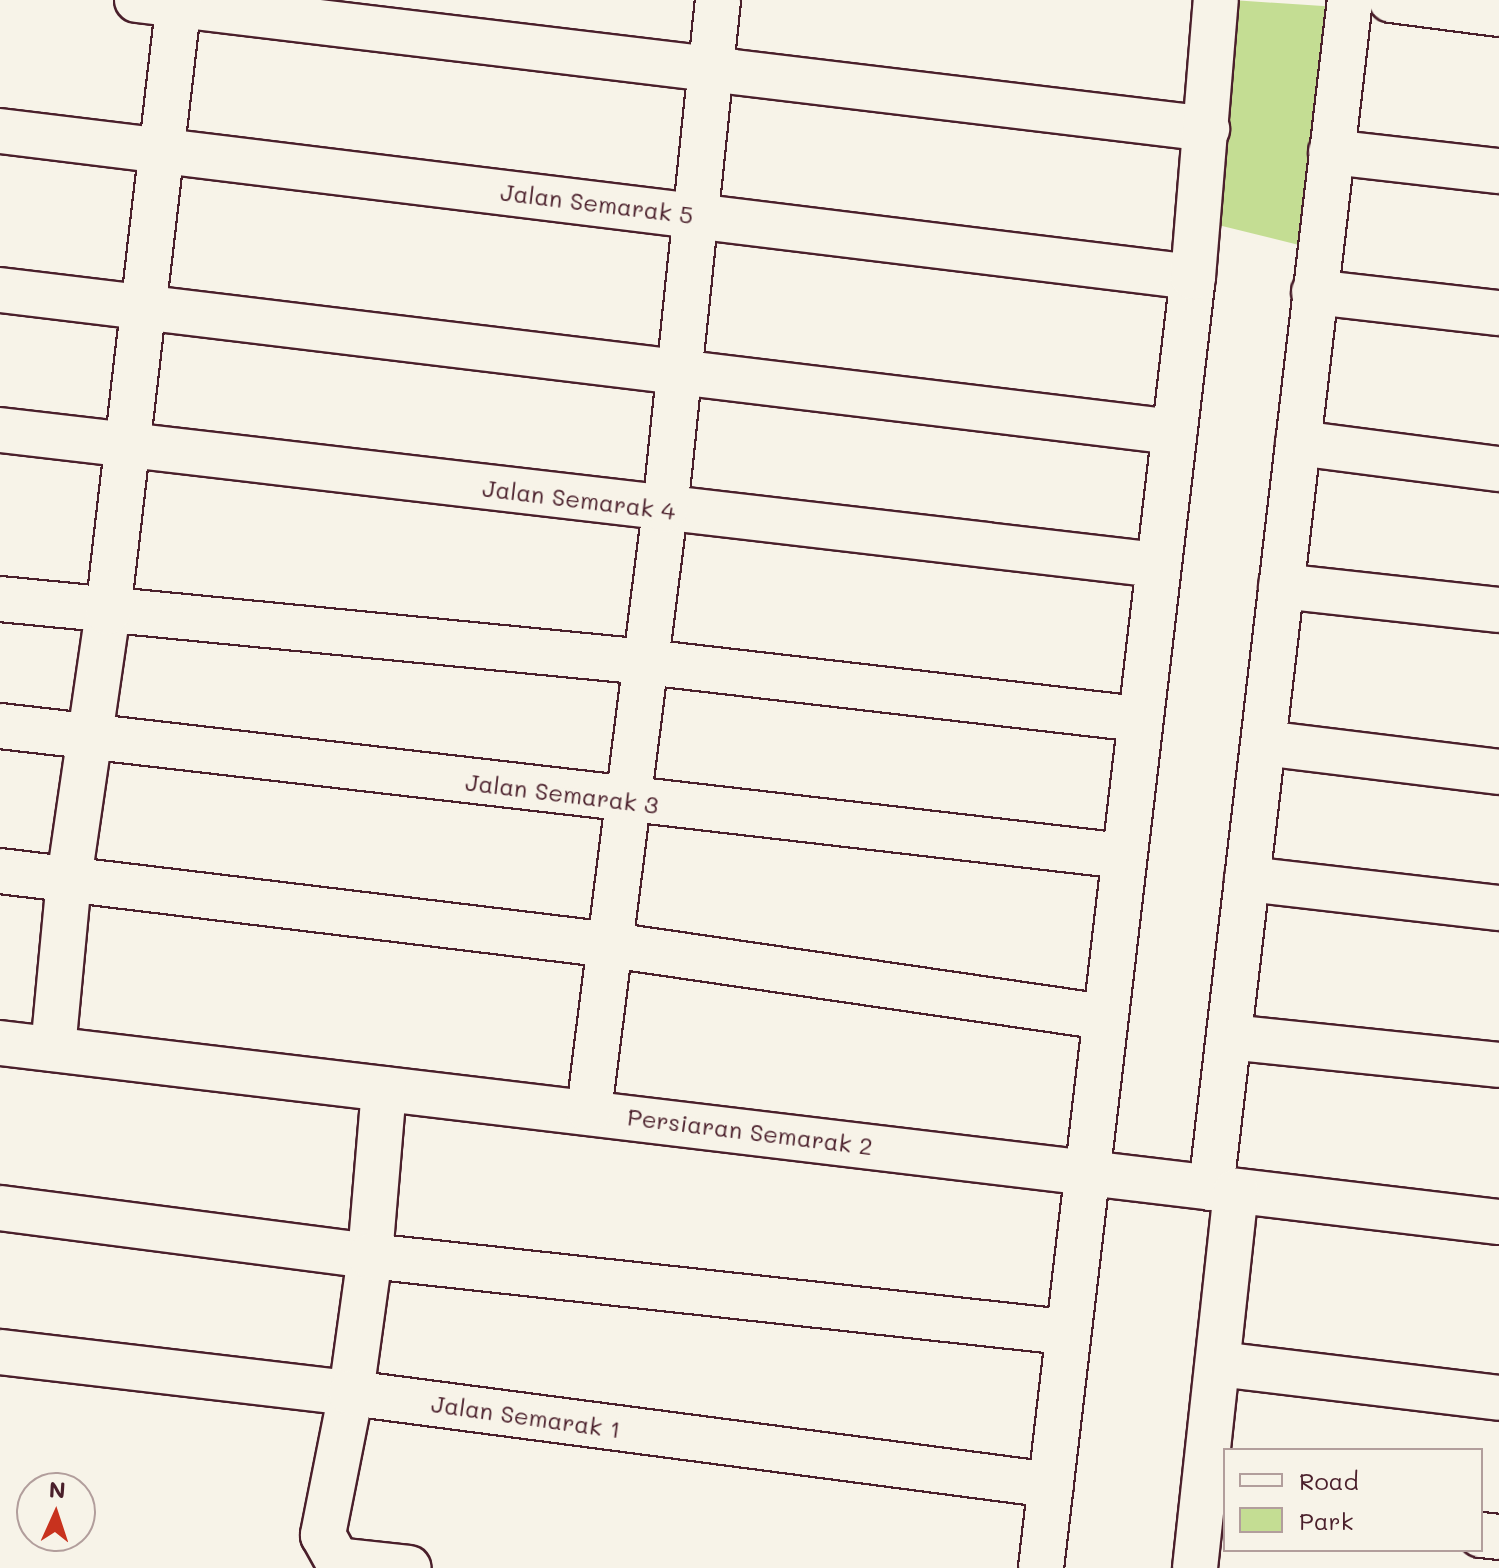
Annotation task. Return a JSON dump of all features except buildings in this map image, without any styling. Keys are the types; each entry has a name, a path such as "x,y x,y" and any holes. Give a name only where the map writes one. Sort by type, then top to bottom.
{"street":[{"path":"589,1110 665,510 718,0"},
{"path":"1041,1568 1065,1332 1193,277 1216,0"},
{"path":"1195,1568 1214,1502 1229,1037 1350,0"},
{"path":"1391,0 1499,14"},
{"path":"53,1049 69,879 92,738 126,445 165,151 165,2 1207,129"},
{"name":"Jalan Semarak 5","path":"0,131 1193,277"},
{"path":"1331,152 1499,171"},
{"path":"0,290 145,312 1174,432"},
{"path":"1314,292 1499,313"},
{"name":"Jalan Semarak 4","path":"0,430 665,510 1158,565"},
{"path":"1298,443 1499,469"},
{"path":"1281,586 1499,610"},
{"path":"0,599 108,612 646,662 1140,719"},
{"name":"Jalan Semarak 3","path":"0,726 630,802 1124,856"},
{"path":"1264,743 1499,772"},
{"path":"0,871 611,945 1105,1017"},
{"path":"1247,879 1499,908"},
{"path":"1229,1037 1499,1065"},
{"name":"Persiaran Semarak 2","path":"0,1043 589,1110 1499,1222"},
{"path":"384,1089 370,1256 351,1393 323,1535 337,1560 409,1568"},
{"path":"0,1208 370,1256 1065,1332"},
{"name":"Jalan Semarak 1","path":"0,1352 351,1393 1051,1485"},
{"path":"1219,1364 1499,1398"}],"green space":[{"path":"1232,0 1338,7 1307,247 1214,224"}]}
